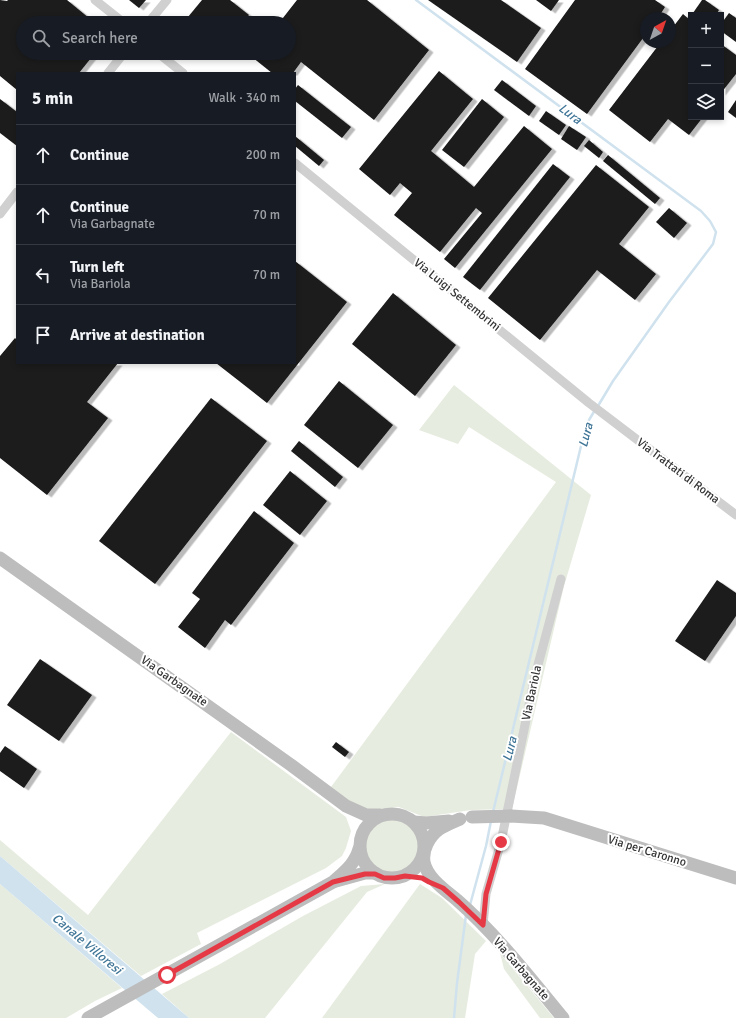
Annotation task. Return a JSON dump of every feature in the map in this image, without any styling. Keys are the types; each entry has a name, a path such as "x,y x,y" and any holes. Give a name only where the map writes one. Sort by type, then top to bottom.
{"main road":[{"name":"Via Garbagnate","path":"0,558 297,769 346,806 366,815 380,816"},
{"name":"Via Garbagnate","path":"346,806 362,832"},
{"path":"88,1018 333,882 352,865 357,858 362,832 373,819 389,813 407,817 414,822 422,836 424,852"},
{"name":"Via per Caronno","path":"466,818 511,816 544,818 736,878"},
{"path":"414,822 426,823 466,818"},
{"path":"359,849 362,859 367,867 375,874 384,878 405,876 417,866 422,859 431,836 438,830 466,818"},
{"name":"Via Garbagnate","path":"424,852 424,862 427,871 483,925 563,1018"},
{"path":"333,882 365,874 375,874"},
{"name":"Via Garbagnate","path":"405,876 422,878 443,888"}],"street":[{"path":"95,0 115,16"},
{"path":"154,16 167,0"},
{"path":"157,16 159,11"},
{"path":"109,72 118,60"},
{"path":"167,60 183,72"},
{"path":"173,60 183,72"},
{"name":"Via Luigi Settembrini","path":"296,164 620,427"},
{"path":"0,214 16,193"},
{"name":"Via Trattati di Roma","path":"620,427 736,515"},
{"name":"Via Bariola","path":"483,925 486,894 501,842 536,676 561,580"}],"shaded area":[{"path":"454,385 591,495 564,586 512,809 471,810 424,817 399,807 379,810 366,809 349,801 331,787 556,482 469,427 458,444 419,430"},
{"path":"231,732 346,817 351,831 342,856 326,868 197,933 201,944 141,976 0,856 0,840 88,915"},
{"path":"387,820 397,820 411,827 418,841 418,851 411,865 397,872 387,872 377,868 370,861 366,851 366,841 370,831 377,824"},
{"path":"0,884 122,988 95,1001 66,1018 0,1018"},
{"path":"385,884 367,892 265,1018 189,1018 162,994 220,964 303,916 361,886"},
{"path":"420,884 442,898 486,941 475,954 465,1018 322,1018"},
{"path":"500,953 554,1018 540,1018 504,969"}],"water":[{"name":"Canale Villoresi","path":"0,856 189,1018 158,1018 0,884"}],"building":[{"path":"0,0 67,0 86,16 16,16 16,60 89,60 80,72 16,72 16,89 0,76"},
{"path":"129,0 146,0 139,8"},
{"path":"202,0 230,0 249,15 248,16 189,16"},
{"path":"297,0 367,0 429,50 374,120 301,62 294,72 271,72 256,60 296,60 296,16 284,16"},
{"path":"428,0 501,0 541,28 517,62"},
{"path":"536,0 559,0 551,11"},
{"path":"575,0 655,0 665,7 662,12 640,12 640,42 587,114 525,69"},
{"path":"702,0 705,0 719,10 718,12 694,12"},
{"path":"729,13 736,18 736,42 724,33 724,20"},
{"path":"683,14 688,18 688,120 701,120 689,135 668,119 650,142 609,110 656,48 676,48 676,23"},
{"path":"724,46 736,55 736,74 724,89"},
{"path":"439,71 473,99 431,151 474,187 524,126 552,149 455,268 444,259 482,213 476,208 440,252 394,215 412,193 400,183 390,195 359,169"},
{"path":"502,80 536,106 529,116 494,90"},
{"path":"298,85 351,127 342,138 296,102 296,88"},
{"path":"0,99 16,111 16,145 0,133"},
{"path":"482,99 504,117 464,167 442,150"},
{"path":"736,100 736,118 728,112"},
{"path":"546,111 566,125 559,135 539,121"},
{"path":"569,126 586,137 577,150 561,139"},
{"path":"296,137 324,160 319,166 296,147"},
{"path":"589,140 603,152 599,158 584,146"},
{"path":"608,155 660,198 655,204 603,161"},
{"path":"553,164 570,177 480,290 463,277"},
{"path":"596,165 649,207 619,244 656,274 635,300 597,270 540,340 488,298"},
{"path":"669,208 687,223 674,238 656,222"},
{"path":"296,262 347,302 267,403 217,364 296,364"},
{"path":"393,293 456,345 415,396 352,344"},
{"path":"15,338 16,364 117,364 87,402 108,418 47,495 0,458 0,356"},
{"path":"339,381 393,425 358,468 304,425"},
{"path":"211,398 267,441 155,584 99,541"},
{"path":"299,441 343,477 335,487 291,451"},
{"path":"290,471 327,501 300,535 263,505"},
{"path":"254,511 294,543 231,625 225,620 205,648 178,627 200,599 192,593"},
{"path":"717,580 736,593 736,616 705,661 675,641"},
{"path":"40,659 92,695 59,741 7,705"},
{"path":"336,742 349,752 345,757 332,747"},
{"path":"5,746 37,769 24,788 0,771 0,753"}],"waterway":[{"name":"Lura","path":"416,0 701,211 710,221 716,232 713,244 669,302 613,381 598,406"},
{"name":"Lura","path":"493,812 581,446 589,420 595,410"},
{"name":"Lura","path":"470,905 486,846 491,821"},
{"name":"Lura","path":"454,1018 466,915"}],"route":[{"path":"167,975 333,882 365,874 375,874 384,878 405,876 422,878 443,888 483,925 486,894 501,842"}]}
